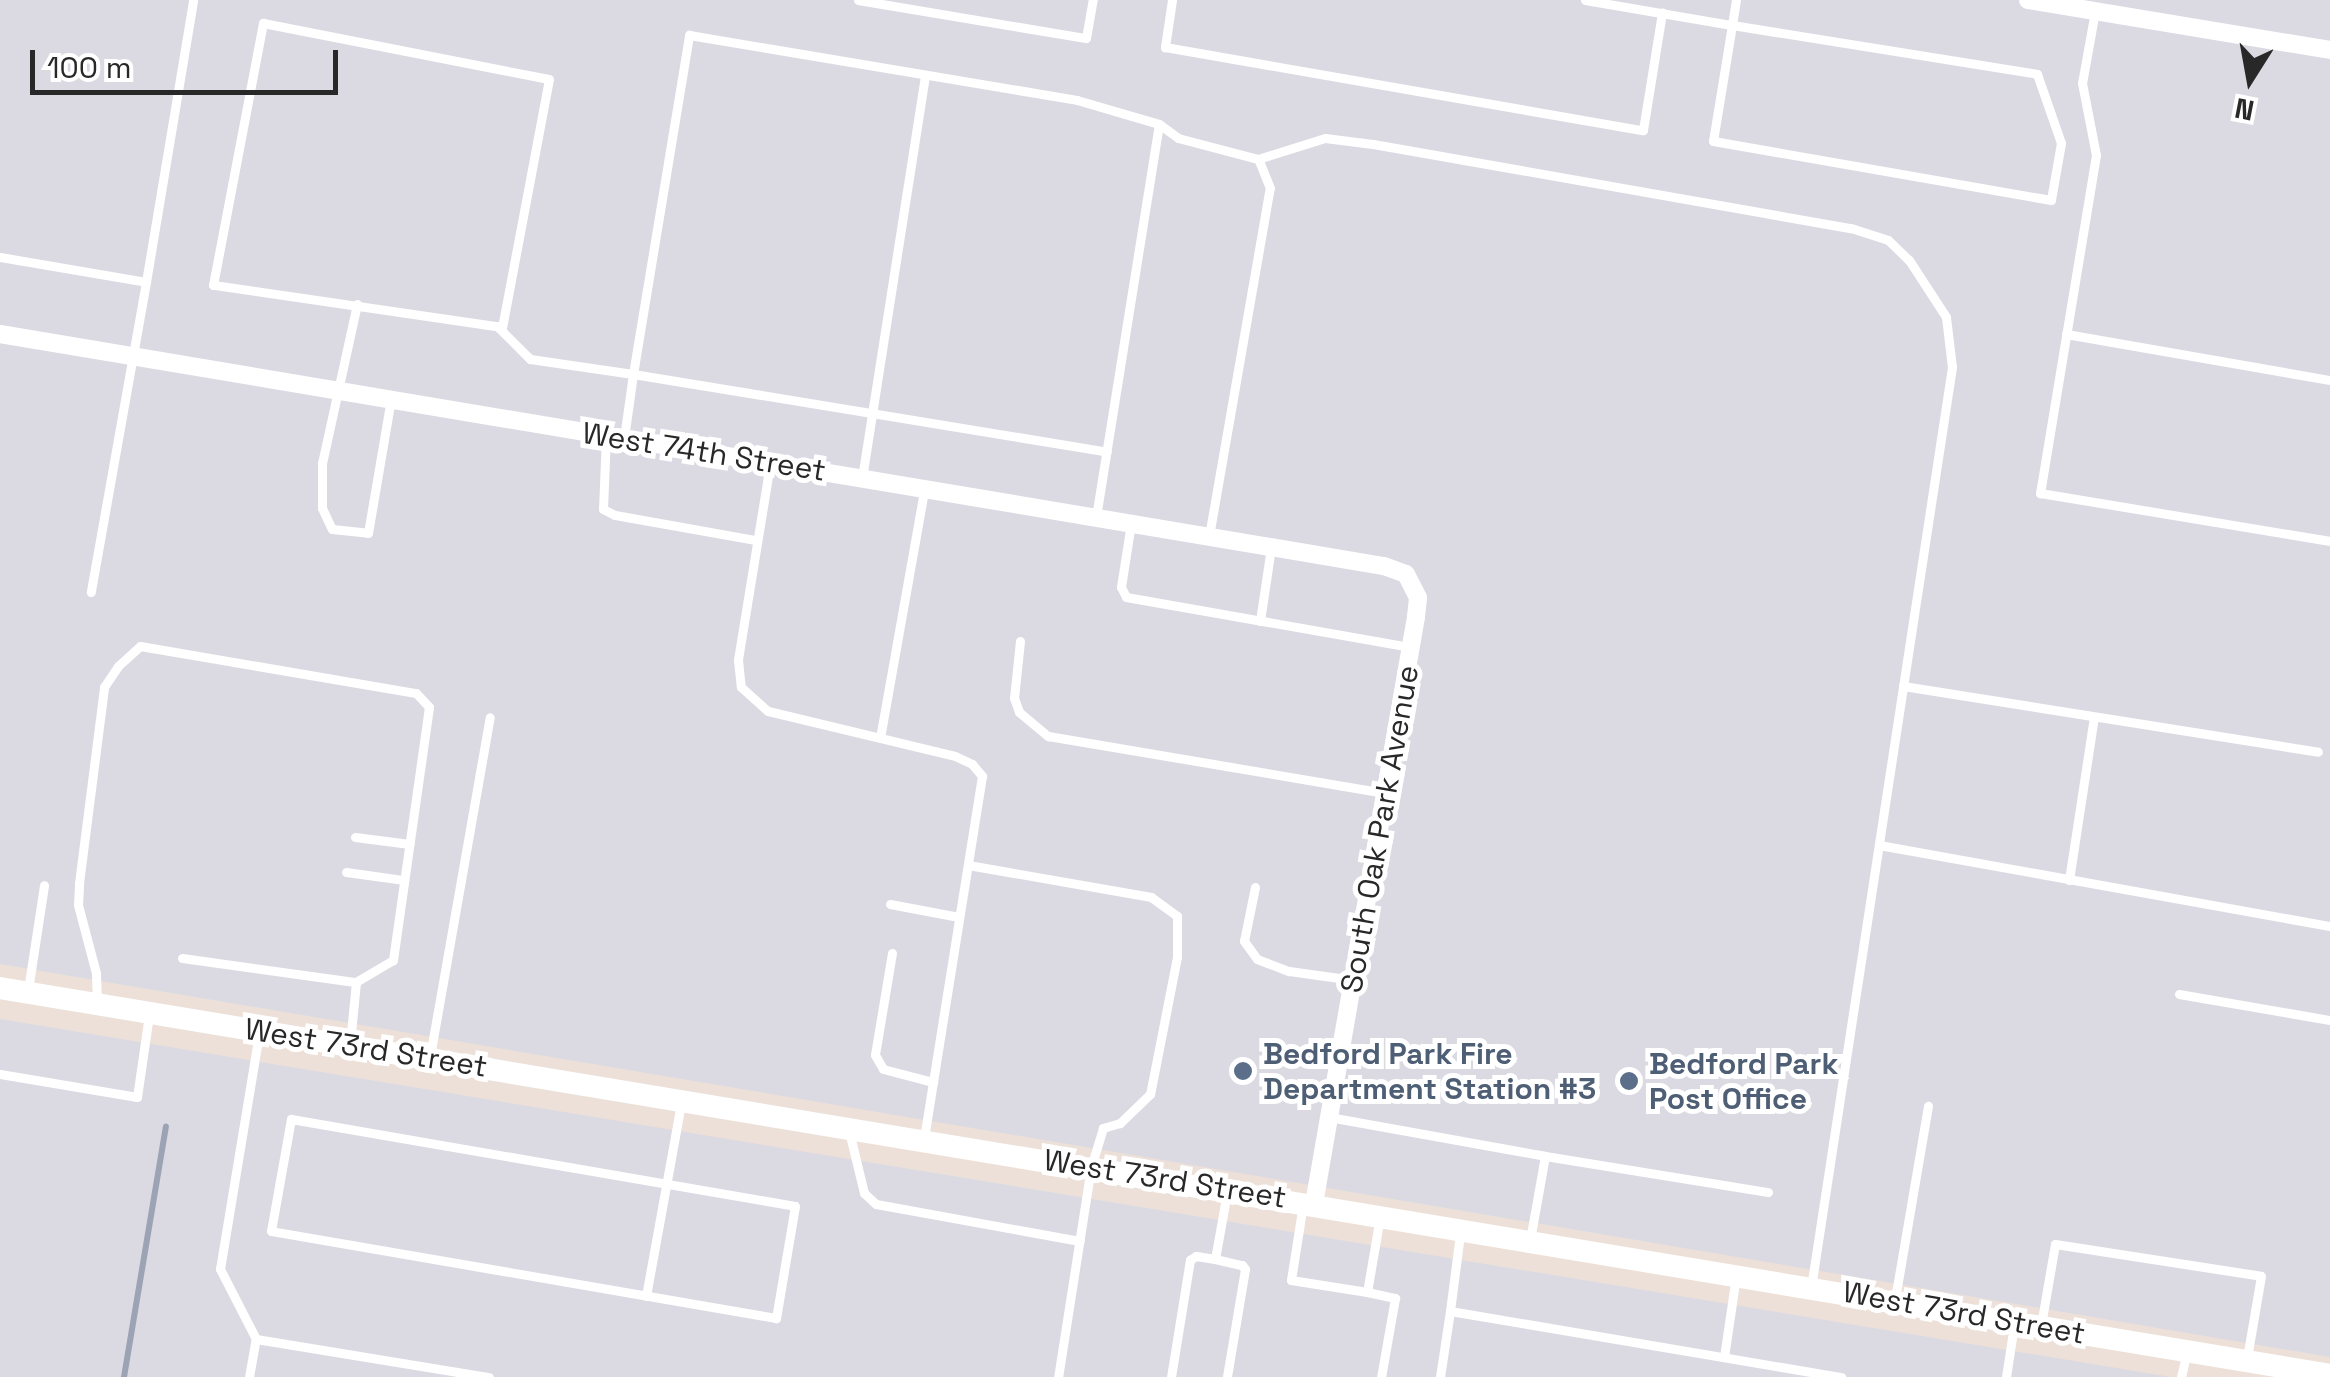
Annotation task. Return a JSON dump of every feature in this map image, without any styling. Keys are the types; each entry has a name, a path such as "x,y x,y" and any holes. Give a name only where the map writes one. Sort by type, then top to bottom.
{"street":[{"path":"2035,1 2107,9 2330,50"},
{"name":"West 74th Street","path":"0,334 1209,536 1384,566 1406,574"},
{"name":"South Oak Park Avenue","path":"1309,1203 1329,1117 1411,647 1418,598 1406,574"},
{"name":"West 73rd Street","path":"0,988 2330,1375"}],"lane":[{"path":"90,592 135,356 193,0"},
{"path":"858,0 1086,38 1093,0"},
{"path":"1172,0 1165,47 1643,130 1662,13"},
{"path":"1585,0 1732,25 2037,74 2061,143 2051,200 1713,141 1732,25 1736,0"},
{"path":"2107,9 2082,83 2096,156 2040,493 2330,541"},
{"path":"263,23 549,79 502,327 357,304 214,285 263,23"},
{"path":"756,540 615,516 603,509 615,437 633,374 689,35 1077,100 1159,124 1178,138 1258,159 1325,138 1373,144 1852,228 1888,240 1909,260 1946,316 1952,367 1811,1288"},
{"path":"862,478 926,75"},
{"path":"1096,517 1159,124"},
{"path":"1209,536 1270,188 1258,159"},
{"path":"0,258 146,282"},
{"path":"357,304 340,390 328,418 322,463 322,508 332,529 368,533 391,399"},
{"path":"497,326 530,360 1107,452"},
{"path":"2066,334 2330,380"},
{"path":"770,462 738,660 741,687 768,711 955,756 972,764 982,776 924,1140"},
{"path":"880,738 924,489"},
{"path":"1131,523 1121,587 1126,597 1411,647"},
{"path":"1260,621 1272,547"},
{"path":"1020,641 1014,698 1019,712 1048,736 1386,793"},
{"path":"97,1004 96,973 78,905 79,884 104,688 118,666 140,646 416,693 429,706 393,960 356,982 182,958"},
{"path":"1903,686 2318,752"},
{"path":"430,1059 490,717"},
{"path":"2069,880 2094,717"},
{"path":"355,837 410,844"},
{"path":"1879,845 2330,926"},
{"path":"968,865 1150,898 1177,916 1178,957 1150,1094 1120,1123 1104,1128 1091,1167 1058,1377"},
{"path":"346,872 404,880"},
{"path":"28,993 44,885"},
{"path":"1256,887 1244,941 1256,958 1289,971 1353,980"},
{"path":"890,904 960,917"},
{"path":"892,953 875,1055 884,1068 934,1082"},
{"path":"350,1046 356,982"},
{"path":"2180,994 2330,1020"},
{"path":"0,1074 137,1097 150,1013"},
{"path":"249,1377 256,1338 220,1268 259,1031"},
{"path":"646,1296 681,1100"},
{"path":"1894,1302 1928,1106"},
{"path":"1329,1117 1768,1192"},
{"path":"291,1119 667,1184 794,1206 776,1318 271,1231 291,1119"},
{"path":"848,1127 864,1194 876,1204 1080,1241"},
{"path":"1530,1240 1545,1156"},
{"path":"1215,1259 1227,1190"},
{"path":"1309,1203 1291,1280 1395,1298 1381,1377"},
{"path":"1367,1292 1380,1215"},
{"path":"1440,1377 1461,1228"},
{"path":"2041,1326 2055,1244 2262,1276 2247,1361"},
{"path":"1171,1377 1190,1260 1196,1256 1242,1264 1245,1269 1227,1377"},
{"path":"1724,1357 1736,1275"},
{"path":"1450,1311 1841,1377"},
{"path":"2006,1377 2014,1322"},
{"path":"256,1338 490,1377"},
{"path":"2181,1377 2188,1351"}],"shaded area":[{"path":"0,0 2330,0 2330,1357 0,964"},
{"path":"0,1019 2171,1377 0,1377"}],"railway":[{"path":"124,1377 166,1126"}],"place":[{"name":"Bedford Park Fire Department Station #3","path":"1243,1071"},
{"name":"Bedford Park Post Office","path":"1629,1081"}]}
